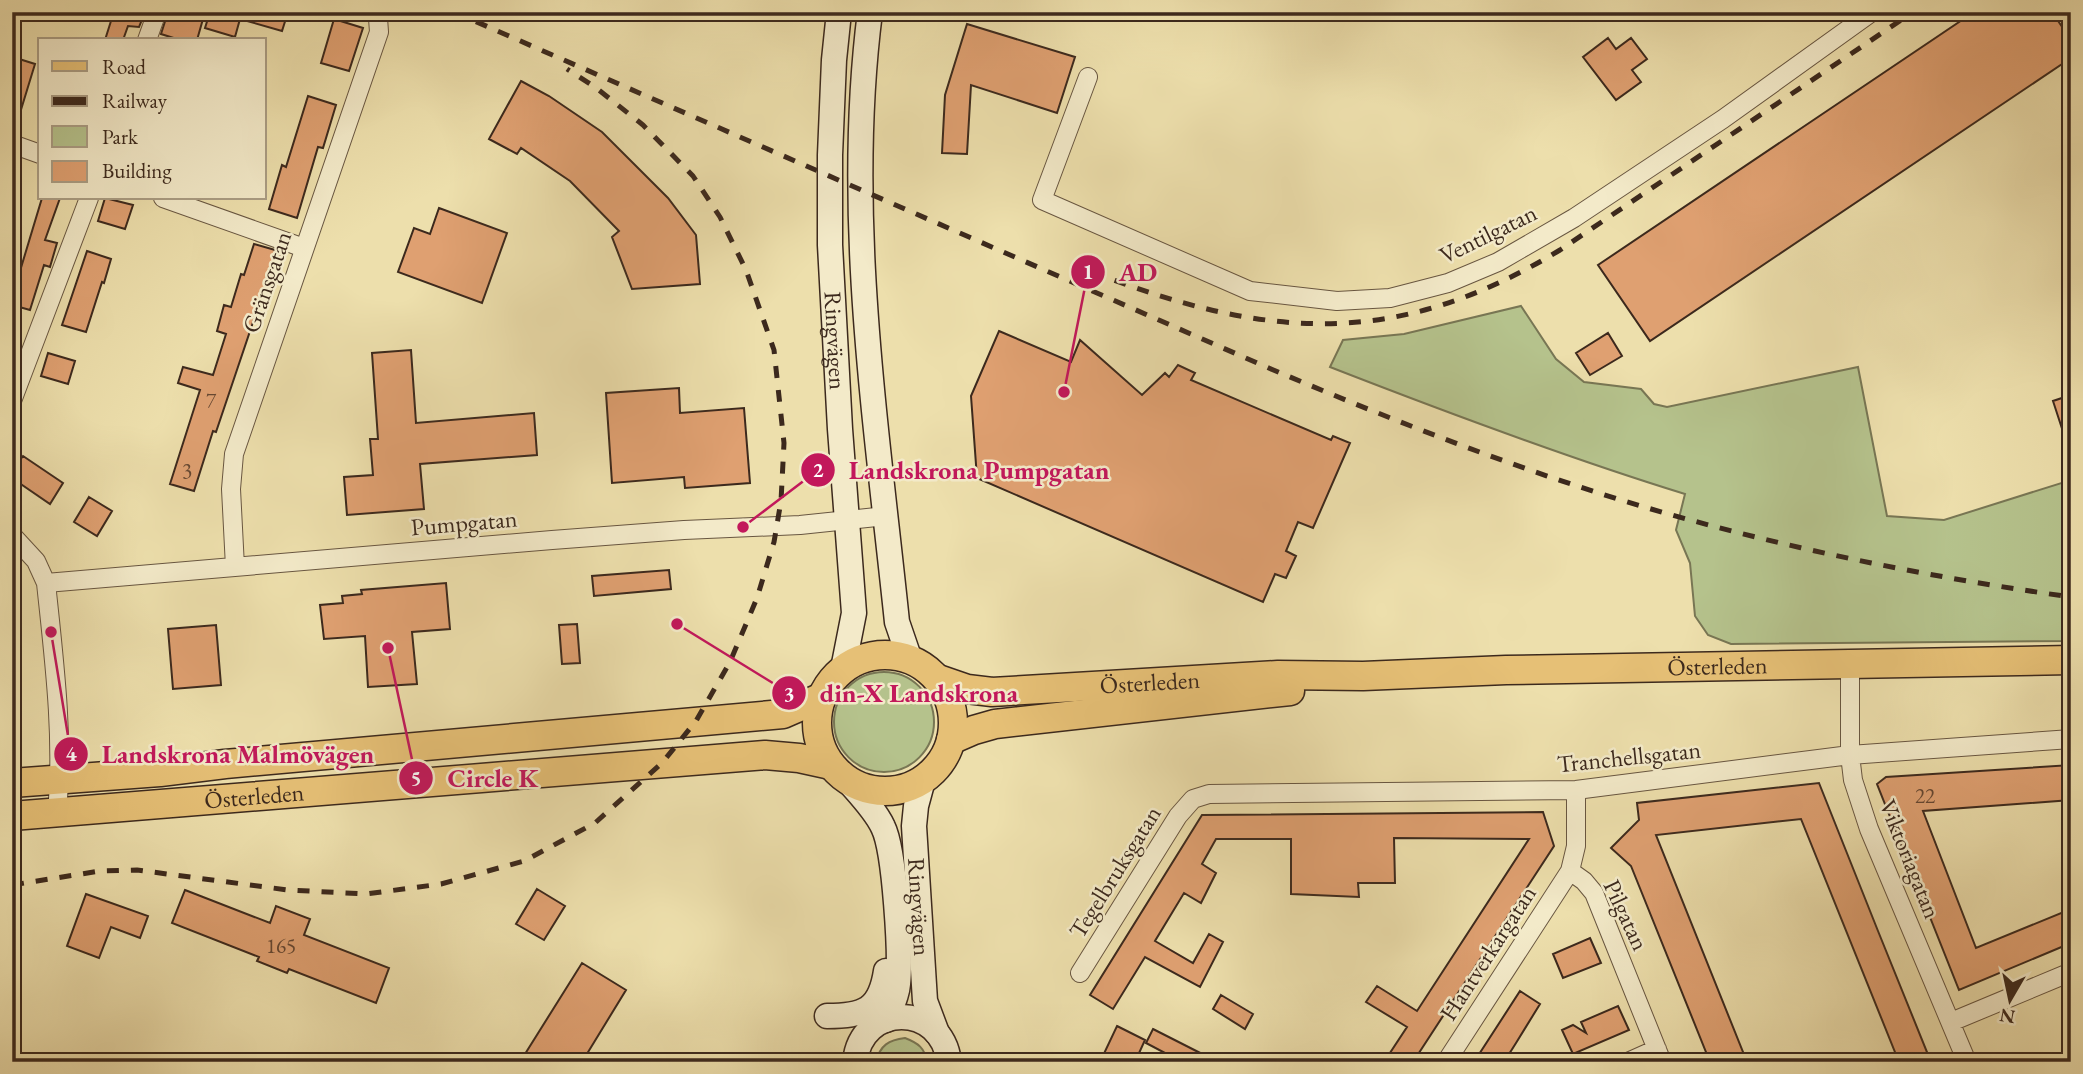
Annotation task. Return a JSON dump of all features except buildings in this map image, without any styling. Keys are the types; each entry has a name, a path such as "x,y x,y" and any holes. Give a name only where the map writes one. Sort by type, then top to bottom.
{"main road":[{"name":"Ringvägen","path":"839,12 830,141 830,245 854,613 843,669"},
{"name":"Ringvägen","path":"870,12 863,68 860,169 862,257 870,373 897,622 910,660"},
{"path":"876,655 893,655 910,660 925,667 938,679 952,708 954,718 951,740 944,758 923,780 905,788 886,791 867,789 839,772 824,753 818,732 818,711 822,697 843,669 859,660 876,655"},
{"name":"Österleden","path":"938,679 967,689 992,691 1278,675 1363,676 1506,670 2071,660"},
{"name":"Österleden","path":"951,740 995,724 1280,693 1363,676"},
{"name":"Österleden","path":"12,783 160,772 783,714 822,697"},
{"name":"Österleden","path":"12,816 153,807 765,755 799,758 839,772"},
{"name":"Ringvägen","path":"839,772 884,828 891,866 899,963 894,1003 886,1020"},
{"name":"Ringvägen","path":"923,780 914,816 925,1001 937,1033 946,1046 949,1062"},
{"name":"Ringvägen","path":"827,1016 852,1016 867,1011 884,988 888,962 884,895 891,866"},
{"path":"855,1062 863,1037 886,1020 910,1017 925,1022 937,1033"}],"street":[{"path":"148,38 157,12"},
{"name":"Ventilgatan","path":"1088,76 1042,200 1250,291 1337,301 1390,298 1448,283 1498,262 1563,224 1689,142 1872,12"},
{"name":"Gränsgatan","path":"235,567 231,489 234,454 379,32 376,15"},
{"path":"12,144 38,153"},
{"path":"12,401 88,200"},
{"path":"169,200 304,248"},
{"name":"Pumpgatan","path":"46,583 671,531 886,516"},
{"path":"12,535 36,561 46,583 60,779 57,813"},
{"name":"Viktoriagatan","path":"1850,665 1850,755 1853,780 1869,829 1967,1062"},
{"name":"Tranchellsgatan","path":"1193,799 1209,794 1238,793 1576,790 1850,755 2071,739"},
{"name":"Pilgatan","path":"1576,790 1576,846 1570,871 1594,893 1659,1056"},
{"name":"Tegelbruksgatan","path":"1080,973 1164,837 1193,799"},
{"name":"Hantverkargatan","path":"1446,1062 1570,871"},
{"path":"1951,1022 2071,972"},
{"path":"1628,1062 1659,1056"}],"green space":[{"path":"1521,306 1556,359 1584,382 1641,389 1654,404 1667,407 1858,367 1887,516 1944,520 2071,480 2071,641 1731,644 1708,635 1695,616 1690,563 1676,530 1685,494 1507,434 1330,367 1343,340 1404,334"},
{"path":"884,672 903,675 920,686 931,703 934,722 931,741 920,758 903,769 884,772 865,769 848,758 837,741 834,722 837,703 848,686 865,675"},
{"path":"905,1038 920,1047 927,1062 876,1062 886,1044"}],"railway":[{"path":"454,12 1271,369 1490,456 1579,487 1734,532 1902,569 2071,597"},
{"path":"1092,272 1215,311 1273,321 1329,324 1385,319 1442,305 1500,282 1560,250 1913,12"},
{"path":"12,885 100,871 137,870 288,890 366,894 441,884 524,861 595,823 662,763 696,721 730,662 757,598 774,542 781,501 784,443 774,350 746,270 720,217 693,176 643,125 595,87 567,69"}],"place":[{"name":"AD","path":"1064,392"},
{"name":"Landskrona Pumpgatan","path":"743,527"},
{"name":"din-X Landskrona","path":"677,624"},
{"name":"Landskrona Malmövägen","path":"51,632"},
{"name":"Circle K","path":"388,648"}]}
